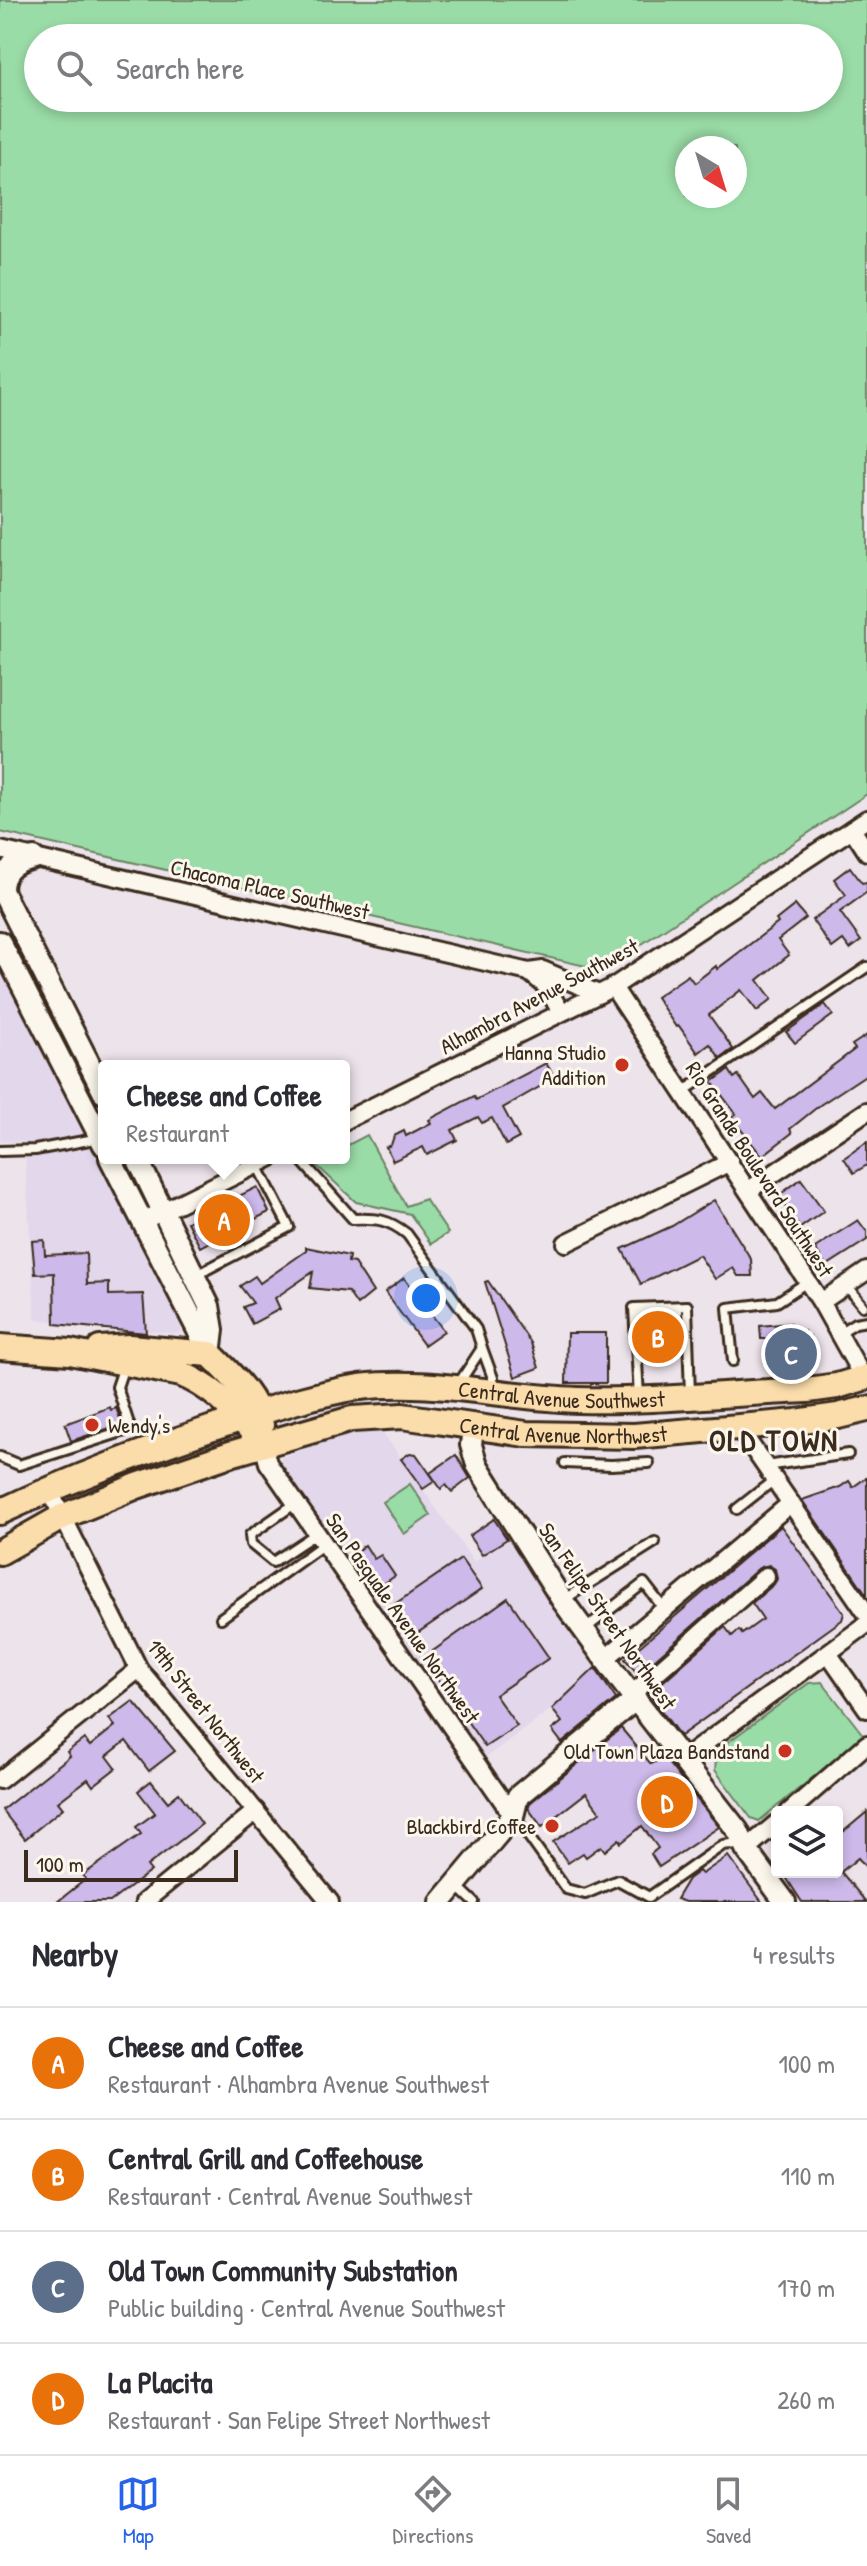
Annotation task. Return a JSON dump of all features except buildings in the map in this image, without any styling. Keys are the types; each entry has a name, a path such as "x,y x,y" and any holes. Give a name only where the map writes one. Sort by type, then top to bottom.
{"main road":[{"path":"0,1347 70,1352 181,1374 196,1380 250,1416"},
{"path":"70,1352 129,1347 210,1354 243,1389 250,1416 263,1444"},
{"name":"Central Avenue Southwest","path":"0,1512 141,1452 315,1396 363,1387 412,1385 578,1400 808,1390 866,1380"},
{"name":"Central Avenue Northwest","path":"0,1552 62,1517 137,1486 323,1426 377,1416 402,1416 526,1434 634,1436 739,1428 838,1416 867,1409"}],"street":[{"name":"Alhambra Avenue Southwest","path":"350,1118 606,991 867,819"},
{"path":"852,829 867,852"},
{"name":"Chacoma Place Southwest","path":"0,850 529,972 543,970 606,991"},
{"path":"34,858 23,860 9,869 1,889 98,1081"},
{"path":"0,942 8,969 98,1135"},
{"path":"529,972 546,986 561,1012"},
{"name":"Rio Grande Boulevard Southwest","path":"606,991 684,1091 821,1302 866,1380"},
{"path":"749,1190 867,1111"},
{"path":"566,1243 730,1162"},
{"path":"113,1164 210,1354"},
{"path":"140,1164 209,1306 212,1318 210,1354"},
{"path":"143,1221 257,1164"},
{"path":"821,1302 867,1271"},
{"name":"San Felipe Street Northwest","path":"473,1427 471,1445 477,1465 562,1600 738,1831 746,1849 785,1902"},
{"path":"739,1428 867,1614"},
{"name":"San Pasquale Avenue Northwest","path":"263,1444 268,1463 513,1816"},
{"name":"19th Street Northwest","path":"49,1489 139,1669 330,1902"},
{"path":"605,1659 791,1503"},
{"path":"441,1902 513,1816 518,1796 766,1576"},
{"path":"682,1760 867,1624"},
{"path":"828,1653 867,1709"},
{"path":"0,1780 139,1669"},
{"path":"796,1806 867,1744"},
{"path":"144,1902 256,1811"},
{"path":"746,1849 771,1828"}],"lane":[{"path":"8,969 36,958"},
{"path":"684,1091 867,967"},
{"path":"0,1151 98,1142"},
{"path":"195,1276 289,1227 264,1164"},
{"path":"304,1164 353,1219 376,1218 392,1222 407,1234 476,1329 493,1378 492,1394"},
{"path":"733,1361 728,1308 777,1302 808,1282"},
{"path":"839,1333 865,1321 865,1305 846,1285"},
{"path":"639,1399 634,1308 687,1306 690,1396"},
{"path":"455,1390 482,1348"},
{"path":"0,1457 19,1465 128,1430 129,1424 117,1387 124,1363"},
{"path":"737,1509 770,1473 848,1454"},
{"path":"565,1463 649,1463"},
{"path":"296,1503 250,1535 251,1544 273,1562 321,1539"},
{"path":"221,1618 321,1539"},
{"path":"562,1600 655,1542"},
{"path":"584,1630 644,1583 664,1609"},
{"path":"513,1816 566,1889 585,1894 618,1880 649,1897 723,1845 746,1849"},
{"path":"456,1885 474,1902"}],"shaded area":[{"path":"0,966 181,1325 178,1334 35,1319 24,1142 0,1141"},
{"path":"381,1430 474,1562 510,1539 595,1667 550,1710 485,1758 280,1458 331,1439"}],"green space":[{"path":"0,0 867,0 867,794 603,970 0,832"},
{"path":"367,1135 406,1206 425,1199 448,1233 431,1244 410,1214 356,1202 315,1164 350,1164 350,1144"},
{"path":"410,1484 431,1515 404,1534 383,1502"},
{"path":"822,1682 864,1736 778,1806 771,1806 771,1811 759,1821 751,1818 715,1770 717,1750 809,1683"}],"place":[{"name":"Hanna Studio Addition","path":"622,1065"},
{"name":"Cheese and Coffee","path":"224,1220"},
{"name":"Central Grill and Coffeehouse","path":"658,1337"},
{"name":"Old Town Community Substation","path":"791,1354"},
{"name":"Wendy's","path":"92,1425"},
{"name":"Old Town Plaza Bandstand","path":"785,1751"},
{"name":"La Placita","path":"667,1802"},
{"name":"Blackbird Coffee","path":"552,1826"}],"district":[{"name":"OLD TOWN","path":"774,1440"}]}
